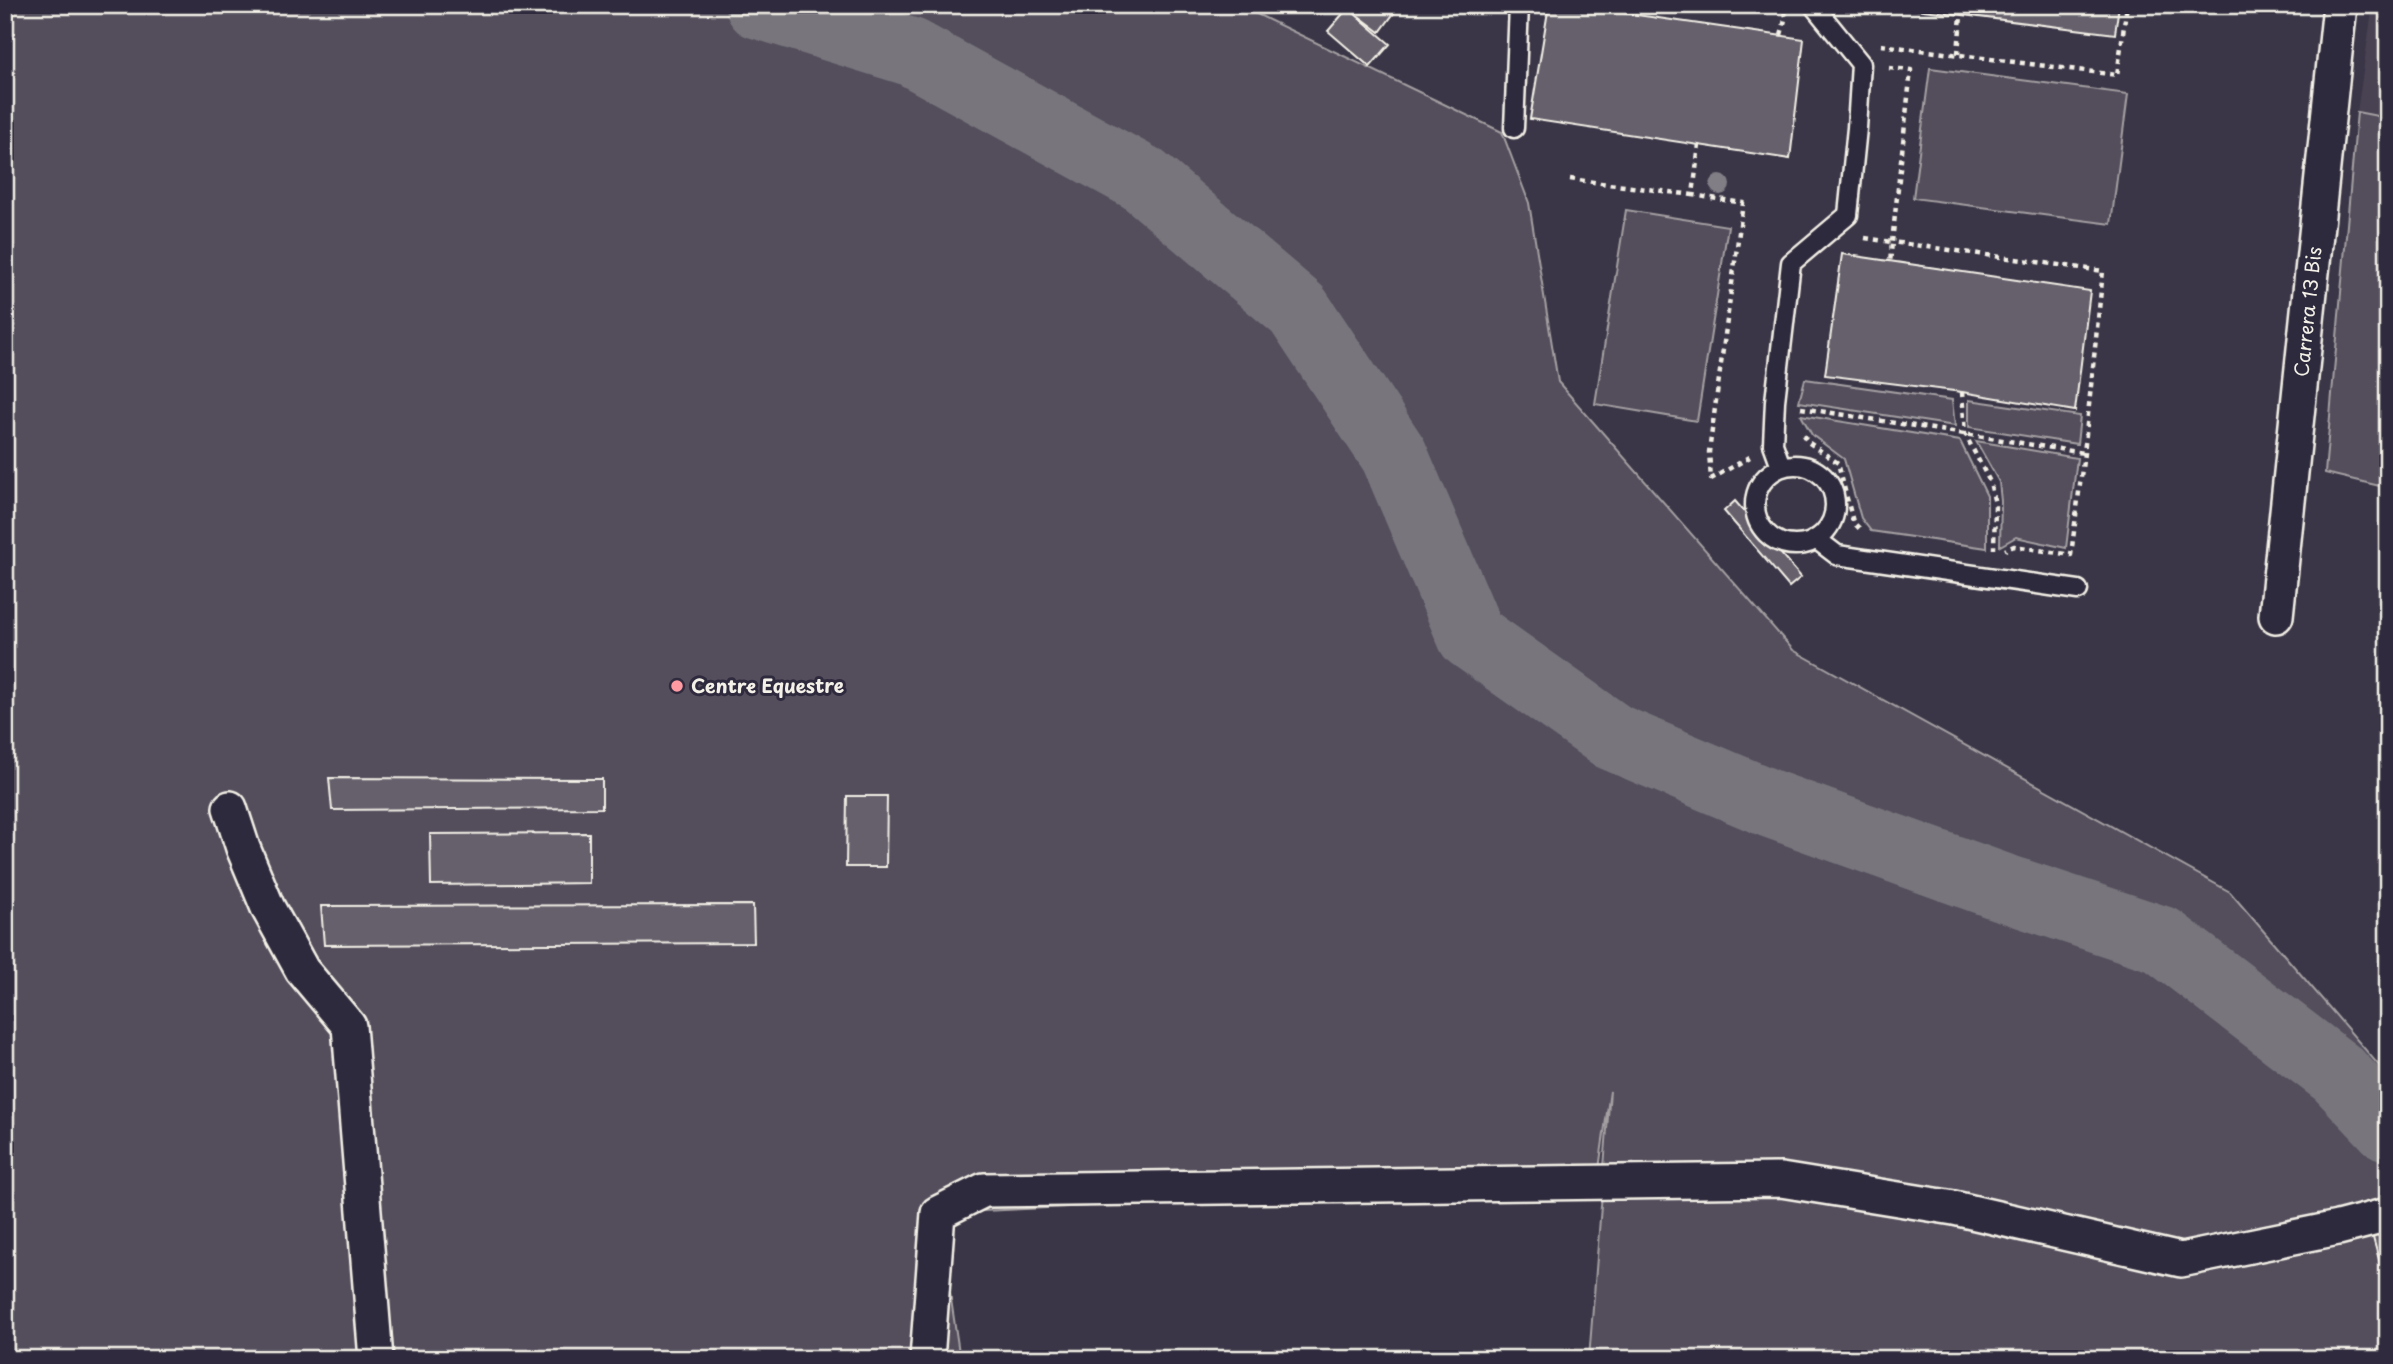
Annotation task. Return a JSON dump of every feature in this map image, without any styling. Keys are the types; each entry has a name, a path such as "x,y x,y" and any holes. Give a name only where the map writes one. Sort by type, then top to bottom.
{"street":[{"name":"Carrera 13 Bis","path":"2276,616 2340,5"},
{"path":"230,808 268,908 302,970 349,1026 376,1359"},
{"path":"927,1359 937,1213 984,1190 1781,1180 1954,1209 2181,1260 2388,1215"}],"lane":[{"path":"1514,128 1519,5"},
{"path":"1781,466 1773,444 1775,401 1791,263 1848,215 1857,128 1861,64 1813,5"},
{"path":"1802,465 1822,474 1834,492 1836,512 1827,531 1816,539 1808,544 1788,545 1768,536 1756,519 1755,498 1759,488 1764,479 1781,466 1802,465"},
{"path":"1816,539 1838,555 2078,590"}],"path":[{"path":"1781,35 1786,16 1782,5"},
{"path":"1870,44 2118,75 2127,5"},
{"path":"1958,54 1961,15"},
{"path":"1693,195 1699,144"},
{"path":"1570,179 1743,203 1709,452 1711,479 1799,428 1808,442 1838,463 1853,522 1869,537"},
{"path":"1858,237 2103,271 2071,555 2014,546 1994,554 1996,503 1990,482 1965,434 1962,393"},
{"path":"1890,262 1892,242"},
{"path":"1800,408 2084,453"}],"shaded area":[{"name":"Centre Equestre","path":"5,5 1238,5 1502,132 1529,203 1558,382 1793,650 2230,892 2388,1076 2388,1359 1589,1359 1610,1091 1597,1183 938,1213 960,1359 5,1357"},
{"path":"2373,5 2388,5 2388,118 2357,112"},
{"path":"1930,68 2128,94 2111,224 1913,198"},
{"path":"2357,112 2388,118 2388,488 2325,473"},
{"path":"1626,210 1728,226 1697,421 1595,404"},
{"path":"1805,379 1952,400 1955,426 1799,402"},
{"path":"1969,400 2080,416 2077,444 1969,427"},
{"path":"1801,415 1960,441 1987,496 1987,548 1871,531 1861,518 1844,459 1812,435"},
{"path":"1976,441 2077,458 2066,548 2016,537 2000,546 1999,482"}],"building":[{"path":"1350,5 1400,5 1380,32 1348,8"},
{"path":"1549,5 1568,5 1804,39 1790,159 1530,119"},
{"path":"1883,5 2119,5 2115,34"},
{"path":"1348,8 1390,44 1370,67 1328,31"},
{"path":"1842,254 2090,291 2075,411 1962,392 1825,375"},
{"path":"1735,501 1801,577 1789,587 1724,511"},
{"path":"329,778 602,779 602,808 332,810"},
{"path":"847,796 887,796 886,867 846,867"},
{"path":"589,833 589,883 431,885 430,834"},
{"path":"753,905 754,943 324,945 321,906"},
{"path":"2388,1230 2388,1265 2381,1267 2372,1234"}],"waterway":[{"path":"759,5 911,52 1143,179 1298,310 1394,455 1471,636 1613,737 1771,804 2002,887 2162,940 2338,1074 2388,1127"}],"place":[{"name":"Centre Equestre","path":"677,686"}]}
